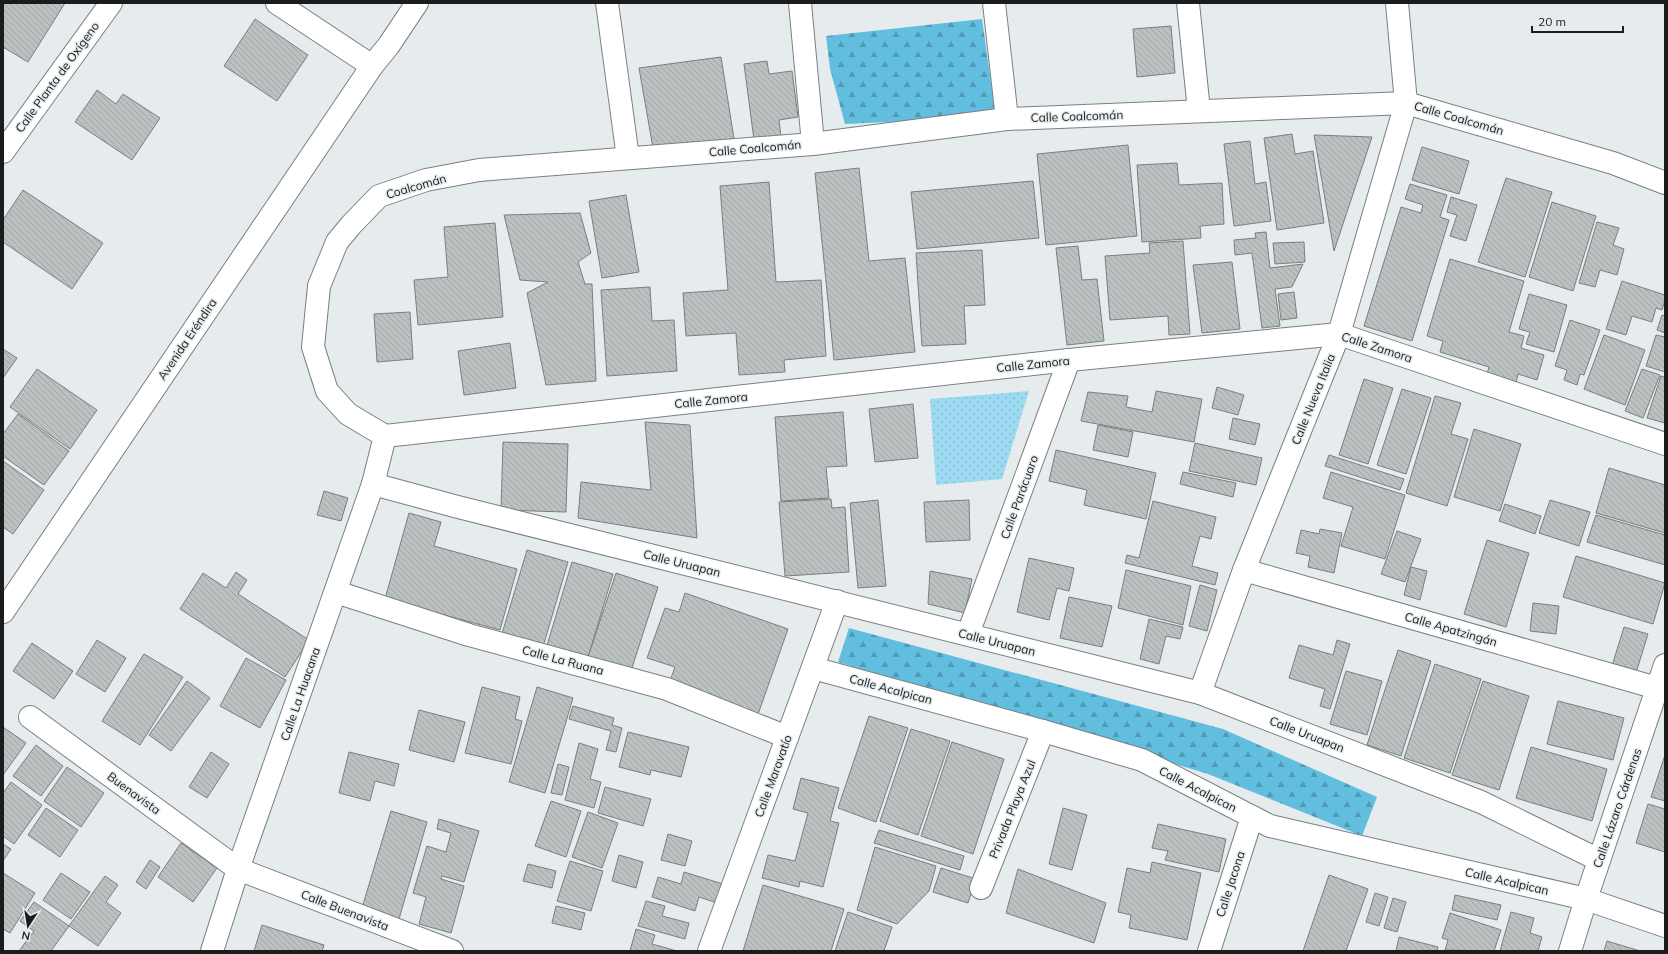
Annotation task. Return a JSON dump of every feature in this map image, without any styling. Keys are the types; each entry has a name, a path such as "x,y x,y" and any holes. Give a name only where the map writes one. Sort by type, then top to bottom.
{"street":[{"name":"Calle Planta de Oxígeno","path":"3,152 111,3"},
{"path":"277,3 372,66"},
{"name":"Avenida Eréndira","path":"3,612 372,66 389,45 417,3"},
{"path":"607,3 628,158"},
{"path":"800,3 813,144"},
{"path":"994,3 1007,119"},
{"path":"1188,3 1199,111"},
{"name":"Calle Nueva Italia","path":"1200,692 1244,570 1339,334 1406,103 1397,3"},
{"name":"Calle Coalcomán","path":"479,170 813,144 1007,119 1406,103 1613,163 1665,183"},
{"name":"Coalcomán","path":"385,436 348,414 327,391 313,347 319,286 337,242 379,196 426,180 479,170"},
{"name":"Calle Zamora","path":"385,436 1069,360 1339,334 1665,444"},
{"name":"Calle Parácuaro","path":"968,634 1069,360"},
{"name":"Calle La Huacana","path":"212,951 238,869 373,484 385,436"},
{"name":"Calle Uruapan","path":"373,484 466,509 1200,692 1481,802 1599,860"},
{"name":"Calle Apatzingán","path":"1244,570 1657,688"},
{"name":"Calle La Ruana","path":"336,592 469,635 668,689 787,737"},
{"name":"Calle Maravatío","path":"709,951 837,601"},
{"name":"Calle Lázaro Cárdenas","path":"1570,951 1586,899 1665,665"},
{"name":"Calle Acalpican","path":"813,668 1043,731 1142,760 1270,826 1586,899"},
{"name":"Buenavista","path":"30,717 238,869"},
{"name":"Privada Playa Azul","path":"981,888 1043,731"},
{"name":"Calle Jacona","path":"1208,951 1252,817"},
{"name":"Calle Buenavista","path":"238,869 452,951"},
{"path":"1586,899 1665,926"}],"green space":[{"path":"982,19 996,117 845,124 830,69 826,36"},
{"path":"849,628 1223,729 1377,797 1362,836 1208,774 838,662"}],"shaded area":[{"path":"1029,391 1002,479 936,485 930,399"}],"building":[{"path":"3,3 65,3 28,62 3,47"},
{"path":"255,19 308,55 277,101 224,66"},
{"path":"1171,26 1175,73 1137,77 1133,29"},
{"path":"721,57 734,139 653,148 639,68"},
{"path":"767,61 769,74 792,71 798,117 779,120 781,137 754,140 744,64"},
{"path":"97,90 116,104 123,94 160,118 132,160 75,122"},
{"path":"1292,134 1295,154 1313,151 1324,223 1277,230 1264,138"},
{"path":"1314,135 1372,137 1334,251"},
{"path":"1250,141 1255,184 1266,182 1271,221 1234,226 1224,144"},
{"path":"1128,145 1137,236 1046,245 1037,154"},
{"path":"1422,147 1469,161 1459,194 1412,180"},
{"path":"1177,163 1179,185 1222,183 1224,224 1200,226 1201,238 1142,242 1137,165"},
{"path":"859,168 869,261 905,258 915,352 834,360 815,173"},
{"path":"1506,178 1552,192 1525,277 1478,262"},
{"path":"1033,181 1039,238 917,249 911,192"},
{"path":"769,182 776,282 821,280 826,356 784,360 785,372 739,375 736,333 686,336 683,293 728,290 720,186"},
{"path":"1410,184 1447,195 1440,217 1449,220 1412,341 1364,326 1401,207 1421,213 1423,205 1405,199"},
{"path":"23,190 103,243 72,289 3,242 3,220"},
{"path":"626,195 639,272 602,278 589,201"},
{"path":"1451,197 1477,205 1466,241 1450,236 1457,215 1447,212"},
{"path":"1552,202 1596,216 1573,291 1529,277"},
{"path":"580,213 591,253 578,262 585,284 592,284 596,381 546,385 527,293 548,282 520,280 504,215"},
{"path":"1597,222 1619,228 1613,245 1624,249 1617,275 1600,270 1595,287 1579,283"},
{"path":"495,223 503,317 418,325 414,280 448,277 444,227"},
{"path":"1266,232 1270,268 1303,264 1292,287 1275,289 1280,326 1262,328 1252,253 1235,255 1234,240 1256,238 1255,233"},
{"path":"1183,241 1190,334 1169,335 1168,316 1110,320 1105,256 1150,253 1149,243"},
{"path":"1304,242 1305,262 1275,264 1273,243"},
{"path":"1078,246 1082,280 1097,279 1104,341 1067,345 1056,248"},
{"path":"982,250 985,305 964,306 966,344 922,346 916,253"},
{"path":"1450,259 1524,281 1509,332 1524,336 1521,348 1544,355 1537,380 1518,374 1516,383 1487,374 1489,367 1440,352 1443,341 1427,336"},
{"path":"1232,262 1240,329 1202,333 1193,265"},
{"path":"1622,281 1665,295 1662,310 1656,308 1652,322 1632,316 1626,335 1606,329"},
{"path":"650,287 652,321 674,320 677,371 607,376 601,290"},
{"path":"1294,292 1297,318 1281,320 1278,294"},
{"path":"1529,294 1567,305 1554,352 1526,344 1530,332 1519,329"},
{"path":"410,312 413,359 377,362 374,314"},
{"path":"1662,315 1665,316 1665,333 1657,330"},
{"path":"1570,320 1600,330 1584,375 1580,374 1577,385 1564,380 1567,370 1555,366"},
{"path":"1604,335 1645,350 1625,405 1584,389"},
{"path":"1656,335 1665,337 1665,372 1646,366"},
{"path":"510,343 516,388 464,395 458,351"},
{"path":"3,349 17,358 3,378"},
{"path":"37,369 97,410 70,449 10,407"},
{"path":"1642,369 1660,375 1643,418 1625,411"},
{"path":"1661,376 1665,377 1665,423 1647,418"},
{"path":"1364,379 1393,388 1368,464 1339,455"},
{"path":"1217,387 1244,395 1238,415 1212,408"},
{"path":"1402,389 1431,398 1406,474 1377,465"},
{"path":"1156,391 1202,399 1194,442 1081,421 1088,392 1128,396 1126,407 1152,412"},
{"path":"1435,396 1461,403 1451,434 1468,439 1447,506 1406,493"},
{"path":"913,404 918,458 875,462 869,409"},
{"path":"843,412 847,466 826,467 829,498 781,501 775,417"},
{"path":"18,414 69,451 44,485 3,456 3,434"},
{"path":"1233,418 1260,424 1255,445 1229,439"},
{"path":"645,422 690,425 697,538 578,518 581,482 651,490"},
{"path":"1098,425 1133,432 1128,457 1093,450"},
{"path":"1474,429 1521,444 1500,511 1454,497"},
{"path":"503,442 568,444 566,512 501,510"},
{"path":"1195,443 1262,458 1256,485 1189,471"},
{"path":"1056,450 1156,473 1146,519 1084,505 1087,490 1049,481"},
{"path":"1329,455 1404,479 1400,490 1325,466"},
{"path":"3,461 44,490 13,534 3,527"},
{"path":"1609,468 1665,485 1665,533 1596,513"},
{"path":"1183,472 1236,483 1233,497 1180,484"},
{"path":"1331,472 1405,495 1385,559 1341,546 1353,507 1323,498"},
{"path":"324,491 348,498 341,521 317,515"},
{"path":"831,499 832,508 845,507 849,572 785,576 779,502"},
{"path":"878,500 886,586 858,588 850,503"},
{"path":"969,500 970,540 926,542 924,502"},
{"path":"1550,500 1590,512 1579,546 1539,533"},
{"path":"1153,501 1216,517 1211,539 1200,536 1192,566 1218,573 1215,585 1125,563 1127,555 1139,558"},
{"path":"1505,504 1541,516 1535,534 1499,521"},
{"path":"409,513 441,522 434,546 517,569 500,630 385,599"},
{"path":"1596,515 1665,535 1665,565 1587,542"},
{"path":"1320,529 1342,533 1334,573 1308,567 1310,556 1296,553 1301,530 1319,534"},
{"path":"1397,531 1421,539 1405,582 1381,574"},
{"path":"1487,540 1529,553 1506,627 1464,614"},
{"path":"527,550 568,562 542,650 501,637"},
{"path":"1576,556 1665,583 1653,624 1563,597"},
{"path":"1029,558 1074,568 1069,591 1057,588 1049,620 1017,612"},
{"path":"572,562 613,574 586,664 545,652"},
{"path":"1411,567 1427,571 1420,600 1404,595"},
{"path":"1126,570 1191,586 1183,625 1118,608"},
{"path":"930,571 972,579 965,613 928,604"},
{"path":"236,572 247,580 238,594 309,640 285,677 180,609 203,573 226,588"},
{"path":"616,573 658,587 629,677 586,663"},
{"path":"1200,585 1217,590 1207,631 1189,626"},
{"path":"685,593 788,629 756,720 667,689 675,667 647,658 665,608 679,612"},
{"path":"1069,597 1112,606 1102,647 1060,638"},
{"path":"1533,603 1559,606 1556,634 1530,631"},
{"path":"1149,619 1183,627 1180,639 1166,636 1159,664 1140,659"},
{"path":"1624,627 1648,634 1636,673 1612,666"},
{"path":"97,640 126,658 105,692 76,674"},
{"path":"1337,640 1350,644 1330,709 1320,706 1325,689 1289,678 1299,645 1333,655"},
{"path":"32,643 73,671 54,699 13,671"},
{"path":"1398,650 1431,661 1401,756 1367,745"},
{"path":"144,654 183,677 140,745 102,721"},
{"path":"246,658 286,680 260,728 220,706"},
{"path":"1435,664 1481,679 1450,773 1404,758"},
{"path":"1346,671 1382,681 1367,735 1330,724"},
{"path":"187,681 210,698 171,751 149,735"},
{"path":"1483,681 1529,696 1499,790 1452,775"},
{"path":"482,687 520,697 515,719 522,721 511,764 465,753"},
{"path":"537,687 573,698 545,793 509,782"},
{"path":"1558,701 1624,718 1613,760 1547,744"},
{"path":"573,706 614,718 612,725 622,728 616,752 606,750 611,731 569,719"},
{"path":"419,710 465,722 454,762 409,750"},
{"path":"869,716 908,728 876,822 838,808"},
{"path":"3,727 26,743 3,775"},
{"path":"911,729 950,741 918,835 880,821"},
{"path":"628,732 689,747 681,777 651,770 650,775 619,767"},
{"path":"952,742 1004,759 973,854 921,836"},
{"path":"579,743 598,749 590,779 601,782 594,808 565,800"},
{"path":"36,745 63,766 41,796 13,776"},
{"path":"1531,747 1607,769 1592,821 1516,798"},
{"path":"211,752 229,764 207,798 189,787"},
{"path":"349,752 399,764 394,786 375,781 370,801 339,793"},
{"path":"1665,755 1665,801 1651,797"},
{"path":"558,764 569,767 562,795 551,793"},
{"path":"67,767 104,793 81,827 44,801"},
{"path":"801,778 839,788 830,821 839,823 823,887 800,881 799,887 762,878 768,855 795,861 808,813 793,809"},
{"path":"11,782 42,805 14,844 3,836 3,793"},
{"path":"605,787 651,799 643,826 598,813"},
{"path":"551,801 581,811 566,857 535,846"},
{"path":"1648,804 1665,809 1665,852 1636,843"},
{"path":"46,808 78,830 60,857 28,835"},
{"path":"1063,808 1087,815 1072,870 1049,864"},
{"path":"391,811 427,822 399,919 362,908"},
{"path":"588,812 618,823 602,868 572,857"},
{"path":"439,819 479,831 464,882 442,876 441,879 464,886 451,933 419,924 426,897 413,893 427,846 446,852 451,833 437,829"},
{"path":"1158,824 1226,839 1219,872 1165,860 1168,851 1152,848"},
{"path":"879,830 964,856 960,870 874,843"},
{"path":"668,834 692,841 685,866 661,860"},
{"path":"181,843 217,868 193,902 158,877"},
{"path":"3,844 11,849 3,861"},
{"path":"875,847 936,866 929,891 897,924 857,910"},
{"path":"619,855 643,862 636,888 612,881"},
{"path":"150,860 160,867 146,889 136,882"},
{"path":"570,861 603,871 591,911 557,901"},
{"path":"1152,862 1201,873 1187,940 1129,928 1131,915 1118,912 1127,868 1150,873"},
{"path":"528,864 556,871 552,888 523,881"},
{"path":"941,868 976,879 968,903 933,892"},
{"path":"1018,869 1106,903 1094,943 1006,913"},
{"path":"684,872 723,884 717,903 699,897 695,911 652,897 658,877 681,884"},
{"path":"3,873 35,893 10,933 3,929"},
{"path":"61,873 90,892 71,919 43,900"},
{"path":"1329,875 1368,889 1346,951 1303,951"},
{"path":"105,876 118,885 106,902 121,913 98,946 69,926"},
{"path":"763,885 844,909 831,951 743,951"},
{"path":"1375,893 1388,897 1379,926 1366,922"},
{"path":"1455,895 1501,905 1497,920 1452,910"},
{"path":"1393,898 1406,902 1397,932 1384,928"},
{"path":"646,901 665,906 662,916 689,923 685,939 638,926"},
{"path":"34,902 69,926 51,951 19,951 34,931 20,921"},
{"path":"556,906 585,913 581,930 552,923"},
{"path":"848,912 892,927 884,951 835,951"},
{"path":"1511,912 1534,918 1530,933 1542,937 1538,951 1500,951"},
{"path":"1450,913 1501,930 1494,951 1445,950 1448,940 1442,938"},
{"path":"262,925 324,945 322,951 254,951"},
{"path":"636,929 655,935 652,944 677,951 630,951"},
{"path":"1399,937 1438,947 1437,951 1396,951"},
{"path":"1607,941 1640,951 1604,951"}]}
